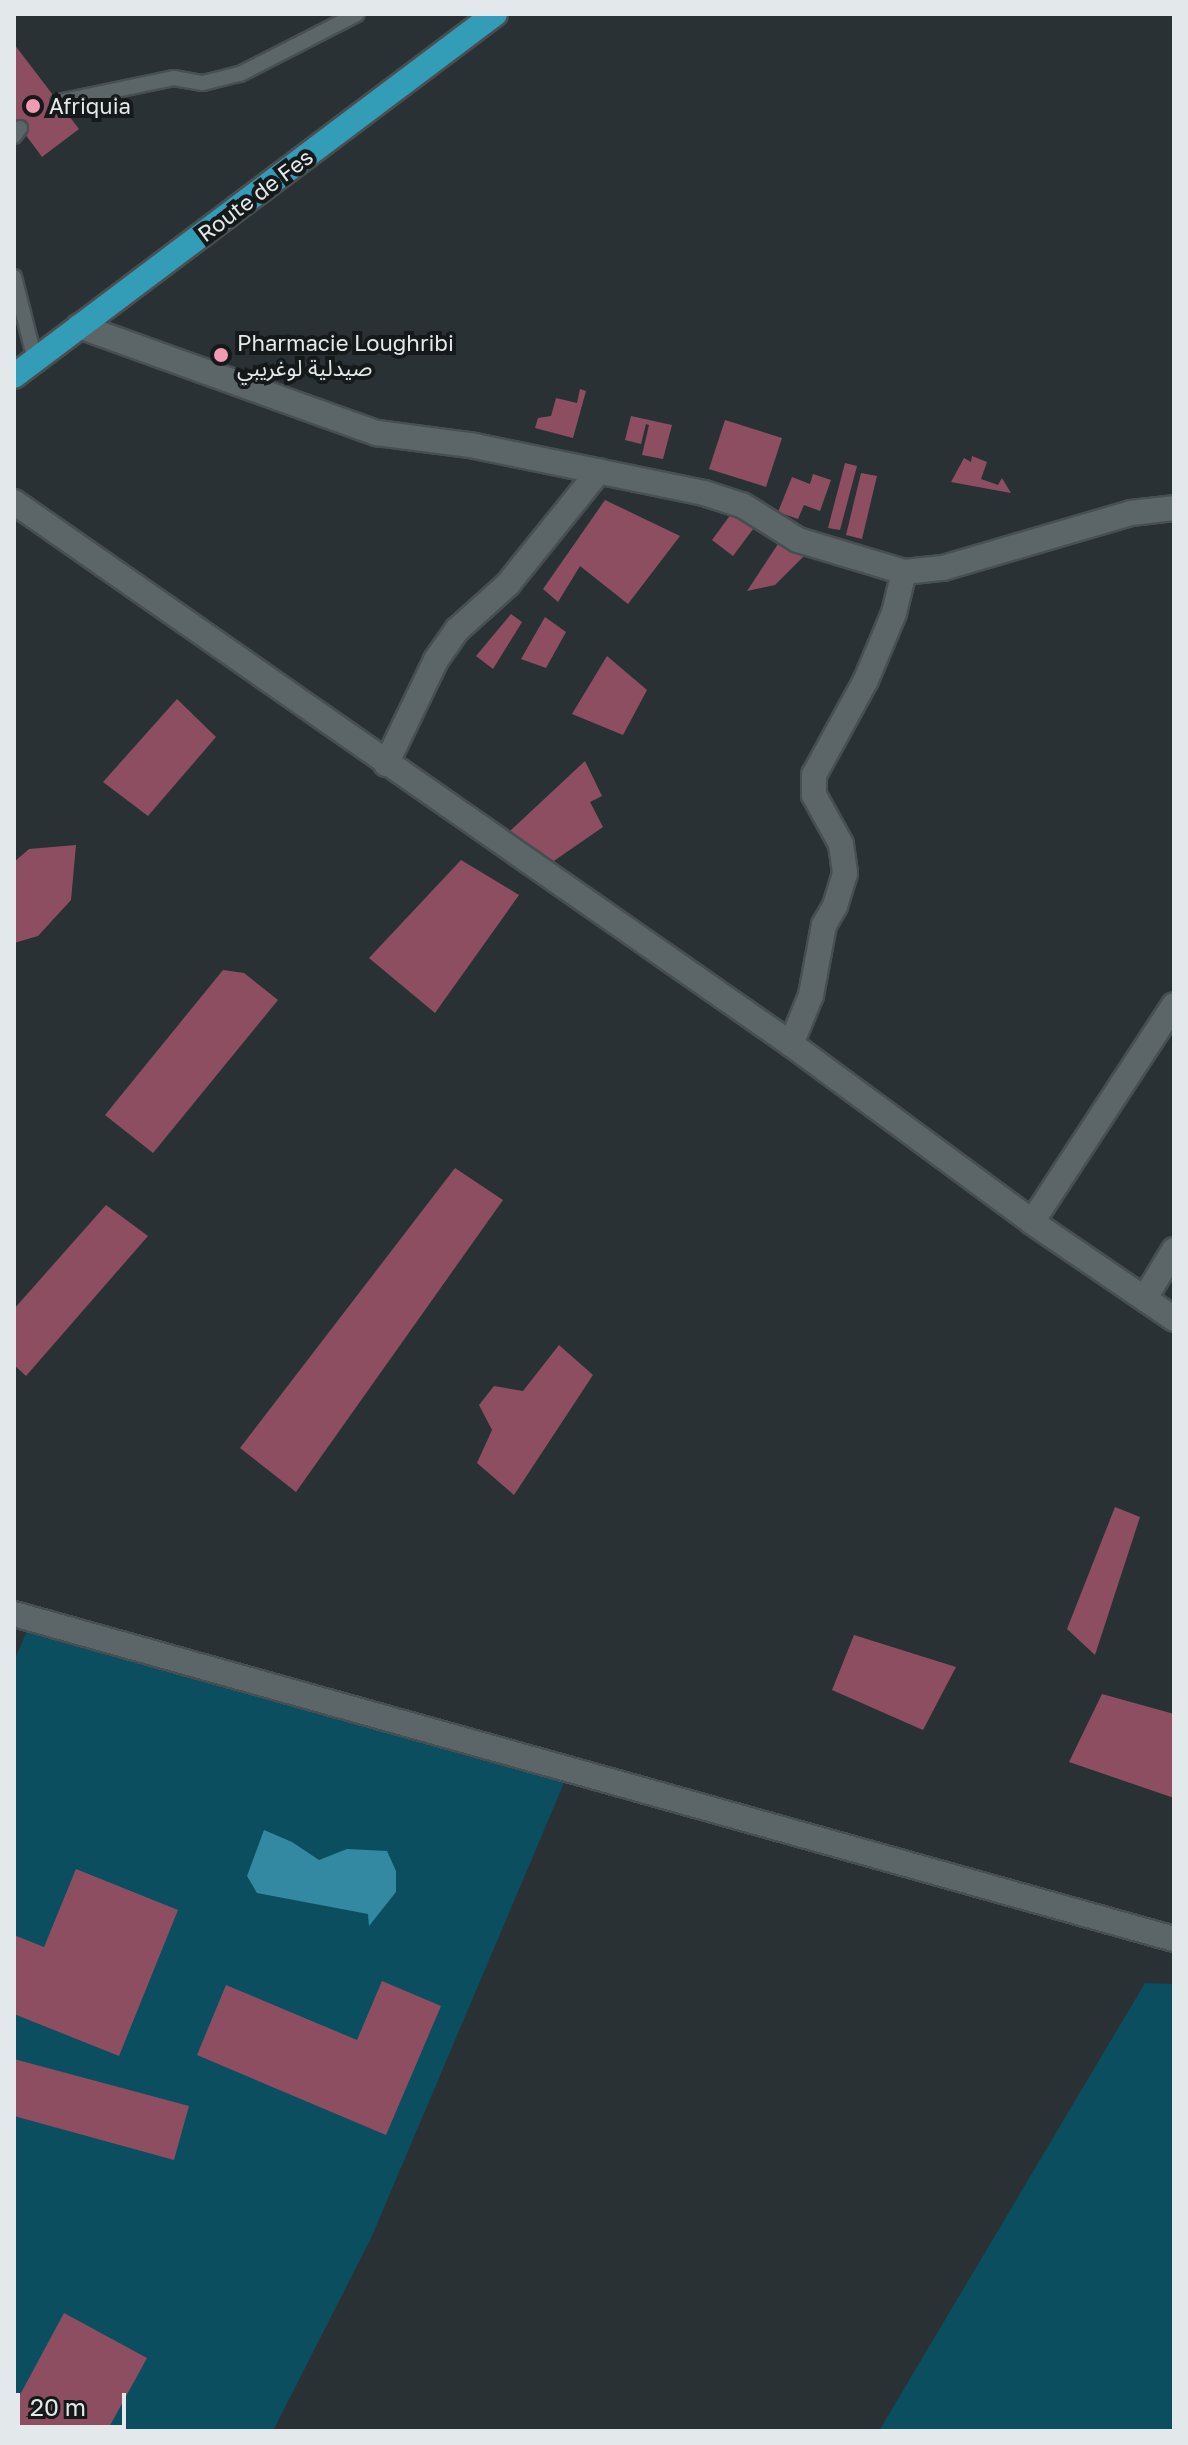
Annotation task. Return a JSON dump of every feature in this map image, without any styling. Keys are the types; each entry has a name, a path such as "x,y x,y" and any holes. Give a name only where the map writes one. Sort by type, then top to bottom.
{"main road":[{"name":"Route de Fes","path":"14,376 495,14"}],"street":[{"path":"79,326 377,433 470,445 704,493 742,505 798,540 904,572 943,568 1131,513 1174,508"},
{"path":"386,764 436,660 457,630 508,584 599,471"},
{"path":"14,502 791,1044 1032,1222 1174,1319"},
{"path":"791,1044 811,995 824,925 835,906 845,873 841,844 814,795 814,775 866,680 894,613 904,572"},
{"path":"1032,1222 1174,1005"},
{"path":"1145,1298 1174,1250"},
{"path":"14,1614 1174,1939"}],"lane":[{"path":"58,102 174,78 203,83 240,74 357,14"},
{"path":"14,277 35,360"}],"shaded area":[{"path":"30,1624 564,1783 372,2236 273,2431 14,2431 14,1661"},
{"path":"264,1830 292,1842 319,1860 347,1849 387,1851 396,1871 396,1892 369,1926 368,1914 257,1893 247,1876"},
{"path":"1145,1983 1174,1984 1174,2431 879,2431"}],"building":[{"path":"14,44 79,129 42,157 14,119"},
{"path":"580,389 586,391 573,438 535,428 538,418 551,416 556,398 577,403"},
{"path":"631,416 672,425 663,459 642,455 649,425 646,424 641,444 625,440"},
{"path":"725,420 782,438 766,487 709,469"},
{"path":"972,456 987,462 981,479 998,485 1002,478 1011,493 951,482 964,458 971,462"},
{"path":"845,463 857,466 840,530 828,528"},
{"path":"861,473 877,476 862,539 846,535"},
{"path":"813,474 831,480 820,511 804,505 798,519 778,512 792,477 810,484"},
{"path":"605,500 680,536 628,604 580,566 558,602 543,589"},
{"path":"737,506 759,521 733,556 712,540"},
{"path":"780,541 807,553 775,585 747,591"},
{"path":"511,614 522,622 493,669 476,656"},
{"path":"545,617 566,632 546,668 521,659"},
{"path":"607,656 647,690 623,735 572,714"},
{"path":"177,699 216,737 148,816 103,782"},
{"path":"585,761 602,796 590,802 603,827 548,865 510,831"},
{"path":"76,845 71,900 38,936 14,943 14,862 29,849"},
{"path":"461,860 519,895 435,1013 369,958"},
{"path":"223,970 244,973 278,1000 153,1153 105,1115"},
{"path":"455,1168 503,1200 296,1492 240,1448"},
{"path":"106,1205 148,1236 26,1376 14,1365 14,1309"},
{"path":"559,1345 593,1375 514,1495 477,1463 492,1430 479,1405 494,1386 523,1391"},
{"path":"1115,1507 1140,1517 1095,1655 1067,1629"},
{"path":"854,1635 956,1667 923,1730 832,1690"},
{"path":"1102,1694 1174,1714 1174,1798 1069,1762"},
{"path":"76,1869 178,1910 119,2056 14,2014 14,1935 44,1947"},
{"path":"382,1981 441,2006 386,2135 197,2055 226,1985 357,2040"},
{"path":"14,2059 189,2106 174,2160 14,2116"},
{"path":"64,2313 147,2358 107,2431 14,2431 14,2406"}],"place":[{"name":"Afriquia","path":"33,106"},
{"name":"Pharmacie Loughribi صيدلية لوغريبي","path":"221,355"}]}
